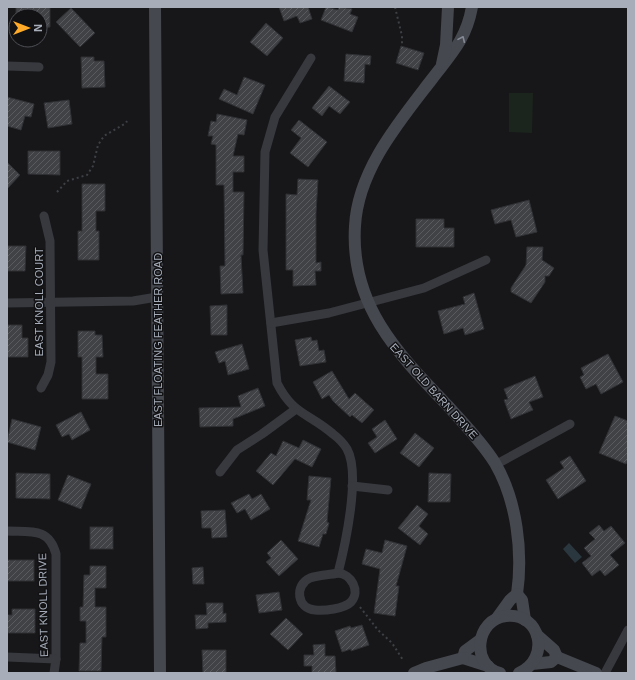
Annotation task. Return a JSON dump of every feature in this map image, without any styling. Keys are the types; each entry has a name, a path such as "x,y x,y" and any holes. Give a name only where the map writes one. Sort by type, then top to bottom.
{"street":[{"name":"EAST FLOATING FEATHER ROAD","path":"155,7 160,673"},
{"name":"EAST OLD BARN DRIVE","path":"442,66 446,45 448,7"},
{"name":"EAST OLD BARN DRIVE","path":"472,7 470,21 459,45 408,110 378,155 362,189 355,227 358,266 368,302 393,346 474,434 495,465 508,493 515,522 520,571 517,594 522,600 525,620"},
{"path":"311,58 276,117 265,152 263,250 277,383 285,399 296,409 332,433 347,449 353,470 345,544 338,573"},
{"path":"7,66 39,67"},
{"name":"EAST KNOLL COURT","path":"41,388 48,375 51,362 50,241 44,216"},
{"path":"271,323 329,313 424,288 486,260"},
{"path":"7,303 51,301 133,301 157,297"},
{"path":"220,472 236,450 262,434 296,409"},
{"path":"495,465 570,424"},
{"path":"352,486 388,490"},
{"name":"EAST KNOLL DRIVE","path":"7,531 35,532 49,538 56,554 56,659 54,673"},
{"path":"338,573 349,578 354,585 355,594 350,603 344,606 318,611 304,607 300,598 300,589 304,582 311,578 338,573"},
{"path":"497,618 510,600 517,594"},
{"path":"488,666 481,654 480,640 483,631 489,623 497,618 516,616 525,620 537,635 554,650 557,657 596,673"},
{"path":"605,673 628,630"},
{"path":"519,673 532,664 537,655 539,645 537,635"},
{"path":"463,658 465,651 480,640"},
{"path":"7,657 56,659"},
{"path":"532,664 551,662 557,657"},
{"path":"414,673 426,668 463,658 488,666 500,673"}],"path":[{"path":"395,7 402,36 402,45"},
{"path":"57,192 67,181 86,175 93,166 98,145 104,136 126,123 126,121"},
{"path":"360,607 378,630 392,643 403,660"}],"shaded area":[{"path":"509,93 533,93 532,133 509,132"},
{"path":"569,543 582,557 575,563 563,549"}],"building":[{"path":"50,7 50,27 48,27 48,8 16,8"},
{"path":"279,7 308,7 312,19 300,23 297,16 284,21"},
{"path":"326,7 338,10 339,7 352,9 350,14 358,17 352,32 321,20"},
{"path":"71,8 95,33 80,47 56,22"},
{"path":"266,23 283,38 267,56 250,42"},
{"path":"401,46 424,53 418,70 396,63"},
{"path":"346,54 371,56 370,65 365,64 364,83 344,81"},
{"path":"81,57 94,57 94,61 104,61 105,87 82,88"},
{"path":"244,77 265,85 253,114 219,99 224,89 237,95"},
{"path":"329,86 350,102 340,114 329,106 322,116 312,108"},
{"path":"7,97 34,104 31,117 25,116 21,130 7,126"},
{"path":"69,100 72,124 48,128 44,103"},
{"path":"217,114 247,120 244,135 238,134 233,156 244,156 244,172 233,172 233,192 244,192 243,255 241,255 243,293 221,294 220,266 225,266 224,185 216,185 216,145 211,144 213,136 208,136 211,121 216,122"},
{"path":"299,120 327,142 308,167 290,153 301,138 291,130"},
{"path":"28,151 60,151 60,175 28,174"},
{"path":"7,162 20,175 7,189"},
{"path":"298,179 318,180 316,213 316,263 321,262 321,271 315,271 316,285 293,286 293,270 286,270 286,194 297,195"},
{"path":"82,184 105,184 105,211 96,211 96,231 99,231 99,260 78,260 78,231 82,231"},
{"path":"529,200 537,232 516,237 511,220 495,224 491,210"},
{"path":"416,219 444,219 444,228 454,228 454,247 416,247"},
{"path":"7,246 26,246 25,271 7,271"},
{"path":"527,247 543,247 542,260 554,268 549,276 545,276 545,282 531,303 511,292 511,288 526,265"},
{"path":"474,293 484,329 465,335 463,328 444,334 438,311 465,304 463,297"},
{"path":"227,305 227,335 211,335 210,306"},
{"path":"7,325 22,325 22,338 28,338 28,357 7,357"},
{"path":"78,331 95,331 95,335 102,335 103,357 96,357 96,374 108,374 108,399 82,399 82,357 78,357"},
{"path":"311,337 312,341 317,340 319,351 324,350 326,362 300,366 295,340"},
{"path":"242,344 249,369 228,375 225,361 219,363 215,352"},
{"path":"608,354 623,382 601,394 596,384 586,389 580,377 584,375 581,368"},
{"path":"332,371 349,399 355,393 374,410 362,423 352,415 350,417 333,401 329,395 322,399 313,382"},
{"path":"535,376 543,397 529,402 533,410 511,419 504,400 508,399 504,389"},
{"path":"258,388 265,406 233,419 233,426 200,427 199,408 241,407 238,396"},
{"path":"81,412 90,430 72,440 69,434 62,437 56,425"},
{"path":"615,416 628,421 628,459 626,464 599,453"},
{"path":"12,419 41,427 35,450 7,442"},
{"path":"385,420 397,439 375,453 368,443 377,437 372,429"},
{"path":"415,433 434,448 419,467 400,453"},
{"path":"303,440 321,449 312,467 295,459 273,485 256,471 271,453 276,456 283,441 299,448"},
{"path":"570,456 586,481 558,499 546,480 564,468 560,462"},
{"path":"16,473 50,474 50,499 16,498"},
{"path":"429,473 451,474 450,502 428,502"},
{"path":"68,475 91,484 81,509 58,500"},
{"path":"309,476 331,478 327,522 329,523 326,534 323,534 319,547 298,541 311,500 307,500"},
{"path":"249,494 252,499 261,494 270,509 251,520 245,509 237,513 231,503"},
{"path":"417,505 428,514 419,526 428,534 420,545 398,528"},
{"path":"225,510 227,537 212,538 211,528 202,528 201,511"},
{"path":"599,525 604,531 611,526 625,543 610,555 619,565 605,576 600,570 592,576 582,563 591,556 584,548 595,539 589,533"},
{"path":"90,527 113,527 113,549 90,549"},
{"path":"281,540 298,559 279,576 266,562 271,558 267,553"},
{"path":"385,540 407,546 396,586 399,586 395,616 374,613 380,569 362,564 366,549 382,553"},
{"path":"7,560 34,560 34,581 7,581"},
{"path":"90,566 106,566 106,588 95,588 95,607 106,607 106,637 102,637 101,671 79,671 80,643 86,643 86,621 80,621 80,607 83,607 84,575 90,575"},
{"path":"203,567 204,584 193,584 192,568"},
{"path":"279,592 282,610 259,613 256,595"},
{"path":"206,603 223,603 223,614 226,613 226,622 208,623 208,628 196,629 195,615 207,615"},
{"path":"12,609 35,609 35,633 7,633 7,615 12,615"},
{"path":"286,618 303,634 288,650 270,634"},
{"path":"362,625 369,645 351,651 351,649 342,652 335,631 350,626 351,628"},
{"path":"325,644 325,656 335,656 336,673 312,673 312,666 304,666 304,655 314,655 313,645"},
{"path":"202,650 226,650 226,673 203,673"}]}
